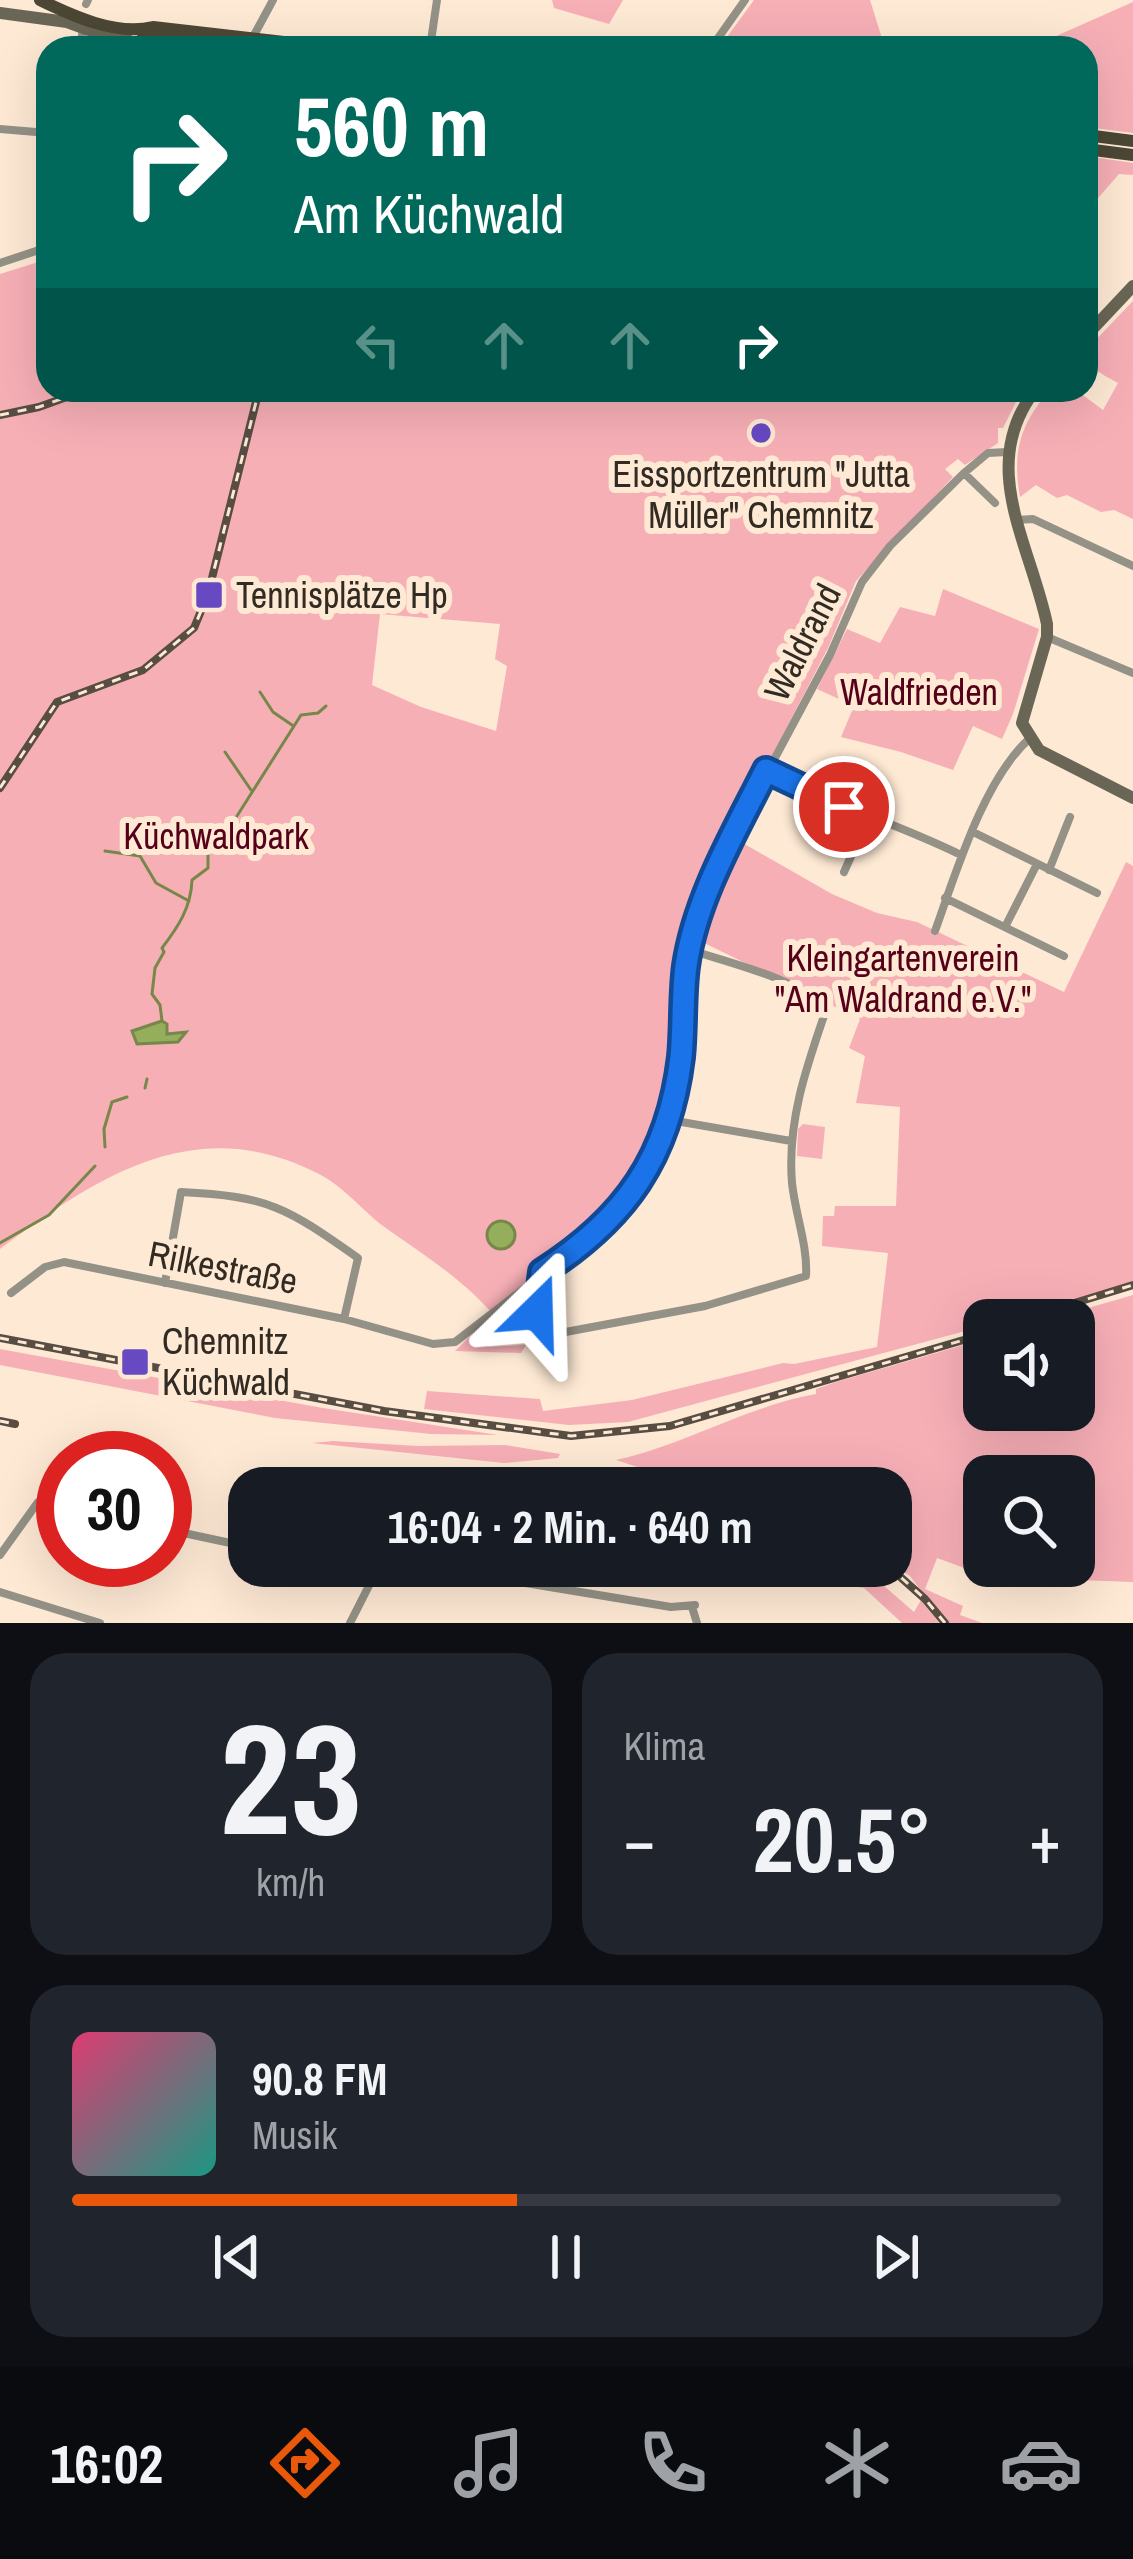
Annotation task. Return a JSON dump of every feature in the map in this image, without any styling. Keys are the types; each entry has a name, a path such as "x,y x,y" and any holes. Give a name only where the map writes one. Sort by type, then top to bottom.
{"main road":[{"path":"40,0 88,21 207,36"},
{"path":"1098,137 1133,141"},
{"path":"1098,151 1133,155"}],"street":[{"path":"253,36 273,0"},
{"path":"432,36 437,0"},
{"path":"720,36 746,0"},
{"path":"0,13 108,33 137,30"},
{"path":"81,36 82,28"},
{"path":"0,129 36,132"},
{"path":"0,263 36,251"},
{"path":"1098,323 1133,286"},
{"path":"1027,402 1007,452 1006,483 1047,637 1022,723 1040,749 1133,798"},
{"name":"Waldrand","path":"433,1344 455,1342 590,1238 626,1204 670,1120 681,1060 690,950 713,882 766,770 830,655 862,582 890,546 964,473 988,453 1007,452"},
{"path":"964,473 995,502"},
{"path":"1016,520 1033,519 1133,566"},
{"path":"1047,637 1133,673"},
{"path":"935,931 961,855 1014,753 1030,739"},
{"path":"766,770 820,799 961,855"},
{"path":"844,872 869,816"},
{"path":"1049,870 1070,818"},
{"path":"973,832 1097,892"},
{"path":"1005,927 1037,864"},
{"path":"944,898 1064,956"},
{"path":"542,1272 537,1303 544,1336 705,1306 806,1276 790,1141 802,1082 826,1010 809,996 746,966 690,950"},
{"path":"670,1120 790,1141"},
{"path":"165,1283 181,1192 248,1197 293,1212 358,1258 344,1319"},
{"name":"Rilkestraße","path":"11,1293 45,1268 64,1262 344,1319 433,1344"},
{"path":"0,1555 36,1505"},
{"path":"192,1535 228,1542"},
{"path":"350,1623 367,1587"},
{"path":"550,1587 671,1607 693,1606 697,1623"},
{"path":"0,1592 100,1623"}],"green space":[{"path":"552,0 623,0 609,24 554,8"},
{"path":"754,0 870,0 881,36 728,36"},
{"path":"1133,2 1133,133 1098,129 1098,36 1056,36"},
{"path":"1098,158 1133,163 1133,175 1119,174 1098,198"},
{"name":"Küchwaldpark","path":"36,263 36,402 1016,402 1003,428 998,428 998,443 965,465 958,459 945,469 953,477 856,581 828,648 736,825 694,919 684,963 682,1031 669,1117 623,1203 588,1237 491,1312 328,1179 274,1156 232,1149 151,1160 112,1176 0,1249 0,274","holes":["380,614 500,624 495,659 507,666 496,731 372,685"]},
{"path":"1133,301 1133,519 1114,510 1101,512 1067,495 1057,498 1036,485 1020,497 1018,452 1041,402 1092,402 1103,410 1118,383 1098,371 1098,337"},
{"name":"Waldfrieden","path":"943,589 1039,629 1002,739 973,726 953,770 841,737 854,706 817,689 847,629 880,643 900,607 935,616"},
{"name":"Kleingartenverein \"Am Waldrand e.V.\"","path":"741,842 832,894 877,913 917,922 1064,992 1126,862 1133,866 1133,1282 1075,1299 963,1299 963,1332 628,1422 569,1425 424,1409 427,1391 540,1399 543,1411 632,1400 783,1363 877,1347 888,1253 822,1246 823,1216 834,1216 835,1206 896,1206 900,1107 856,1103 865,1056 849,1048 860,1019 698,940"},
{"path":"803,1124 825,1127 822,1159 797,1156 798,1129"},
{"path":"1133,1295 1133,1582 1095,1581 1095,1455 963,1455 963,1567 937,1558 925,1589 963,1606 960,1615 982,1623 945,1623 912,1579 912,1467 638,1467 616,1460 765,1407 816,1394 816,1389 963,1345 963,1431 1095,1431 1095,1306"},
{"path":"485,1321 489,1347 526,1345 521,1353 455,1351"},
{"path":"0,1349 498,1435 431,1434 275,1418 0,1365"},
{"path":"312,1443 505,1445 560,1454 558,1458 504,1463"},
{"path":"857,1587 885,1587 914,1612 921,1600 939,1623 902,1623 864,1588"}],"shaded area":[{"path":"162,1021 167,1034 186,1032 178,1042 137,1044 132,1031"},
{"path":"501,1221 511,1225 515,1235 511,1245 501,1249 491,1245 487,1235 491,1225"}],"waterway":[{"path":"260,692 273,712 292,725"},
{"path":"162,1021 160,1005 152,994 155,968 186,908 192,880 208,868 208,853 223,838 301,715 318,713 326,706"},
{"path":"225,752 251,790"},
{"path":"105,851 140,856 156,883 189,901"},
{"path":"145,1088 147,1079"},
{"path":"105,1147 104,1129 112,1102 127,1097"},
{"path":"0,1243 49,1215 95,1166"}],"railway":[{"path":"0,415 53,402"},
{"path":"0,788 57,702 143,670 194,628 208,594 256,402"},
{"path":"1087,1299 1133,1285"},
{"path":"0,1338 384,1411 571,1436 670,1426 963,1340"},
{"path":"0,1421 15,1424"},
{"path":"912,1587 945,1623"}],"place":[{"name":"Eissportzentrum \"Jutta Müller\" Chemnitz","path":"761,433"},
{"name":"Tennisplätze Hp","path":"209,595"},
{"name":"Chemnitz Küchwald","path":"135,1362"}],"route":[{"path":"537,1312 542,1272 590,1238 626,1204 670,1120 681,1060 686,965 697,921 766,770 844,807"}]}
